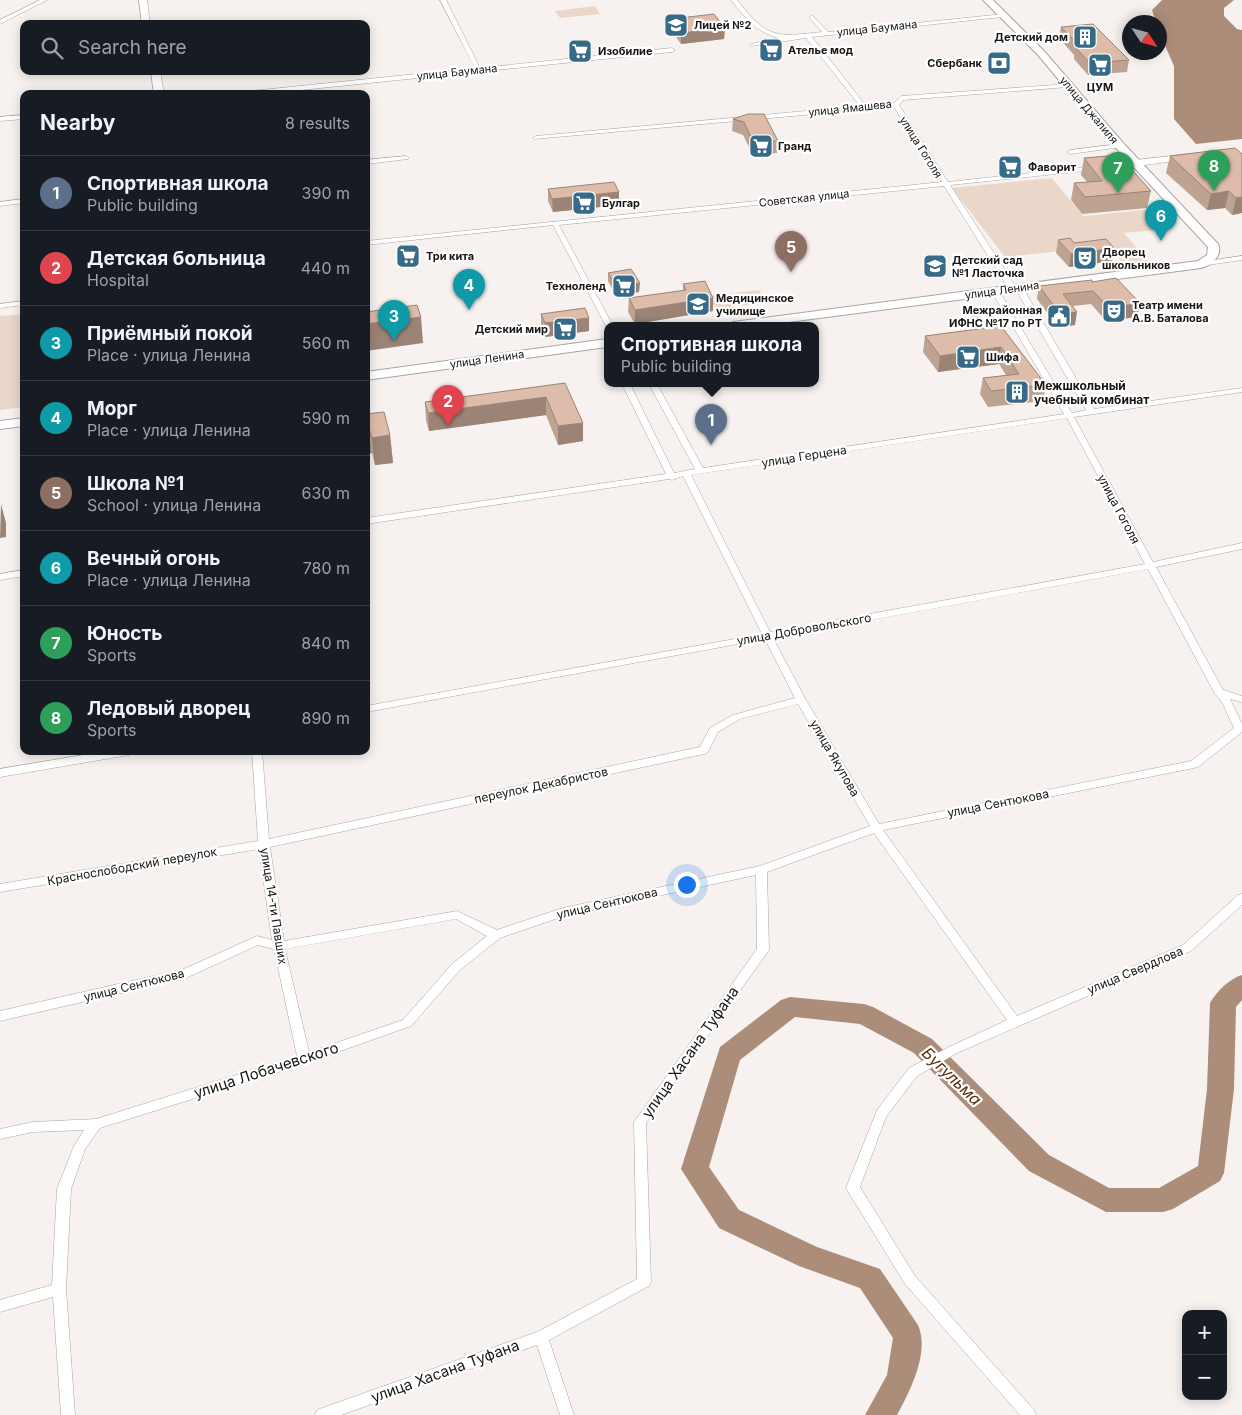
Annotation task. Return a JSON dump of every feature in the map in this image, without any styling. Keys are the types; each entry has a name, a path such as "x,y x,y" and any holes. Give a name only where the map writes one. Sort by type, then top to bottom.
{"main road":[{"name":"улица Джалиля","path":"988,0 1041,53 1120,146 1131,163 1214,246 1214,253 1211,259 1202,264"},
{"name":"улица Ленина","path":"763,322 1202,264"},
{"name":"улица Ленина","path":"370,375 604,344"},
{"path":"0,425 20,422"}],"street":[{"path":"0,22 44,0"},
{"path":"143,0 146,20"},
{"path":"443,0 478,69"},
{"path":"734,0 758,29 766,34 786,38"},
{"name":"улица Баумана","path":"753,45 786,38 1002,15"},
{"path":"812,17 827,34"},
{"path":"808,36 864,108"},
{"name":"улица Баумана","path":"279,90 672,50"},
{"path":"156,75 158,90"},
{"name":"улица Ямашева","path":"536,138 896,105 901,98 1068,85"},
{"name":"улица Гоголя","path":"896,105 945,185 1016,288 1091,412"},
{"path":"0,119 20,117"},
{"path":"1070,152 1120,146"},
{"path":"1131,163 1202,155"},
{"path":"370,162 406,158"},
{"name":"Советская улица","path":"370,243 945,185 1106,166"},
{"path":"0,204 20,202"},
{"path":"555,223 607,322"},
{"name":"улица Ленина","path":"1202,264 1242,258"},
{"name":"улица Гоголя","path":"995,291 1069,415 1219,692 1228,704 1239,729"},
{"path":"0,306 20,304"},
{"path":"985,340 976,341 964,320 1010,316"},
{"path":"1013,337 1022,336"},
{"path":"627,387 672,477"},
{"path":"655,387 701,472"},
{"name":"улица Герцена","path":"370,520 687,475 1242,390"},
{"name":"улица Якупова","path":"687,475 767,635 876,828 1015,1022"},
{"name":"улица Добровольского","path":"370,708 1150,566 1242,546"},
{"path":"0,577 20,574"},
{"path":"1219,692 1242,699"},
{"name":"переулок Декабристов","path":"264,844 704,750 714,730 737,717 802,700"},
{"name":"улица Сентюкова","path":"0,1016 186,973 257,940 279,946 457,915 496,935 563,912 761,870 876,828 1194,764 1239,729"},
{"path":"0,774 107,755"},
{"name":"улица 14-ти Павших","path":"257,755 264,844 279,946 304,1059"},
{"name":"Краснослободский переулок","path":"0,888 264,844"},
{"name":"улица Хасана Туфана","path":"322,1415 541,1337 644,1282 640,1122 763,950 761,870"},
{"name":"улица Свердлова","path":"1028,1415 910,1280 852,1188 881,1114 913,1072 953,1050 1187,948 1242,898"},
{"name":"улица Лобачевского","path":"0,1134 33,1127 96,1124 304,1059 407,1023 456,967 496,935"},
{"path":"68,1415 60,1290 64,1189 80,1146 96,1124"},
{"path":"0,1306 60,1290"},
{"path":"541,1337 566,1415"}],"shaded area":[{"path":"1162,0 1234,0 1224,8 1224,16 1237,29 1242,30 1242,139 1196,144 1174,119 1174,66 1167,50 1167,15 1154,15 1152,10"},
{"path":"595,6 600,14 560,18 555,11"},
{"path":"1052,178 1083,216 1155,209 1173,228 1124,233 1149,262 1125,265 1108,246 1005,257 952,188"},
{"path":"759,290 767,302 716,309 709,296"},
{"path":"20,314 20,408 0,410 0,316"}],"building":[{"path":"714,14 725,28 681,33 671,19"},
{"path":"1093,24 1122,53 1122,60 1129,60 1090,63 1076,48 1080,47 1061,27"},
{"path":"748,114 764,114 778,141 753,142 744,122 733,119"},
{"path":"1235,148 1242,154 1242,197 1236,198 1229,191 1211,194 1170,156"},
{"path":"1119,155 1151,191 1085,197 1074,183 1102,181 1084,158"},
{"path":"614,182 619,192 552,199 548,189"},
{"path":"1070,238 1074,243 1106,239 1114,248 1071,254 1058,240"},
{"path":"631,269 640,283 616,286 608,273"},
{"path":"1116,278 1140,303 1109,308 1093,291 1063,294 1077,312 1060,314 1039,286 1092,280 1092,282"},
{"path":"705,281 713,298 635,310 629,298 686,290 683,284"},
{"path":"417,305 421,317 370,323 370,311"},
{"path":"585,308 589,318 545,323 541,314"},
{"path":"1001,326 1046,385 991,391 983,378 1019,374 1001,347 940,356 925,336"},
{"path":"565,383 583,423 558,426 546,397 428,413 425,402"},
{"path":"384,412 390,435 372,438 370,414"}],"waterway":[{"name":"Бугульма","path":"880,1415 901,1379 908,1335 870,1278 809,1257 729,1219 695,1169 729,1054 790,1007 864,1014 923,1046 1039,1163 1106,1200 1163,1200 1210,1173 1221,1089 1223,1003 1242,985"}],"place":[{"name":"Лицей №2","path":"676,25"},
{"name":"Детский дом","path":"1085,37"},
{"name":"Ателье мод","path":"771,50"},
{"name":"Изобилие","path":"580,51"},
{"name":"Сбербанк","path":"999,63"},
{"name":"ЦУМ","path":"1100,65"},
{"name":"Гранд","path":"761,146"},
{"name":"Фаворит","path":"1010,167"},
{"name":"Ледовый дворец","path":"1214,191"},
{"name":"Юность","path":"1118,193"},
{"name":"Булгар","path":"584,203"},
{"name":"Вечный огонь","path":"1161,241"},
{"name":"Три кита","path":"408,256"},
{"name":"Дворец школьников","path":"1085,258"},
{"name":"Детский сад №1 Ласточка","path":"935,266"},
{"name":"Школа №1","path":"791,272"},
{"name":"Техноленд","path":"624,286"},
{"name":"Медицинское училище","path":"698,304"},
{"name":"Морг","path":"469,310"},
{"name":"Театр имени А.В. Баталова","path":"1114,311"},
{"name":"Межрайонная ИФНС №17 по РТ","path":"1059,316"},
{"name":"Детский мир","path":"565,329"},
{"name":"Приёмный покой","path":"394,341"},
{"name":"Шифа","path":"968,357"},
{"name":"Межшкольный учебный комбинат","path":"1017,392"},
{"name":"Детская больница","path":"448,426"},
{"name":"Спортивная школа","path":"711,445"}]}
